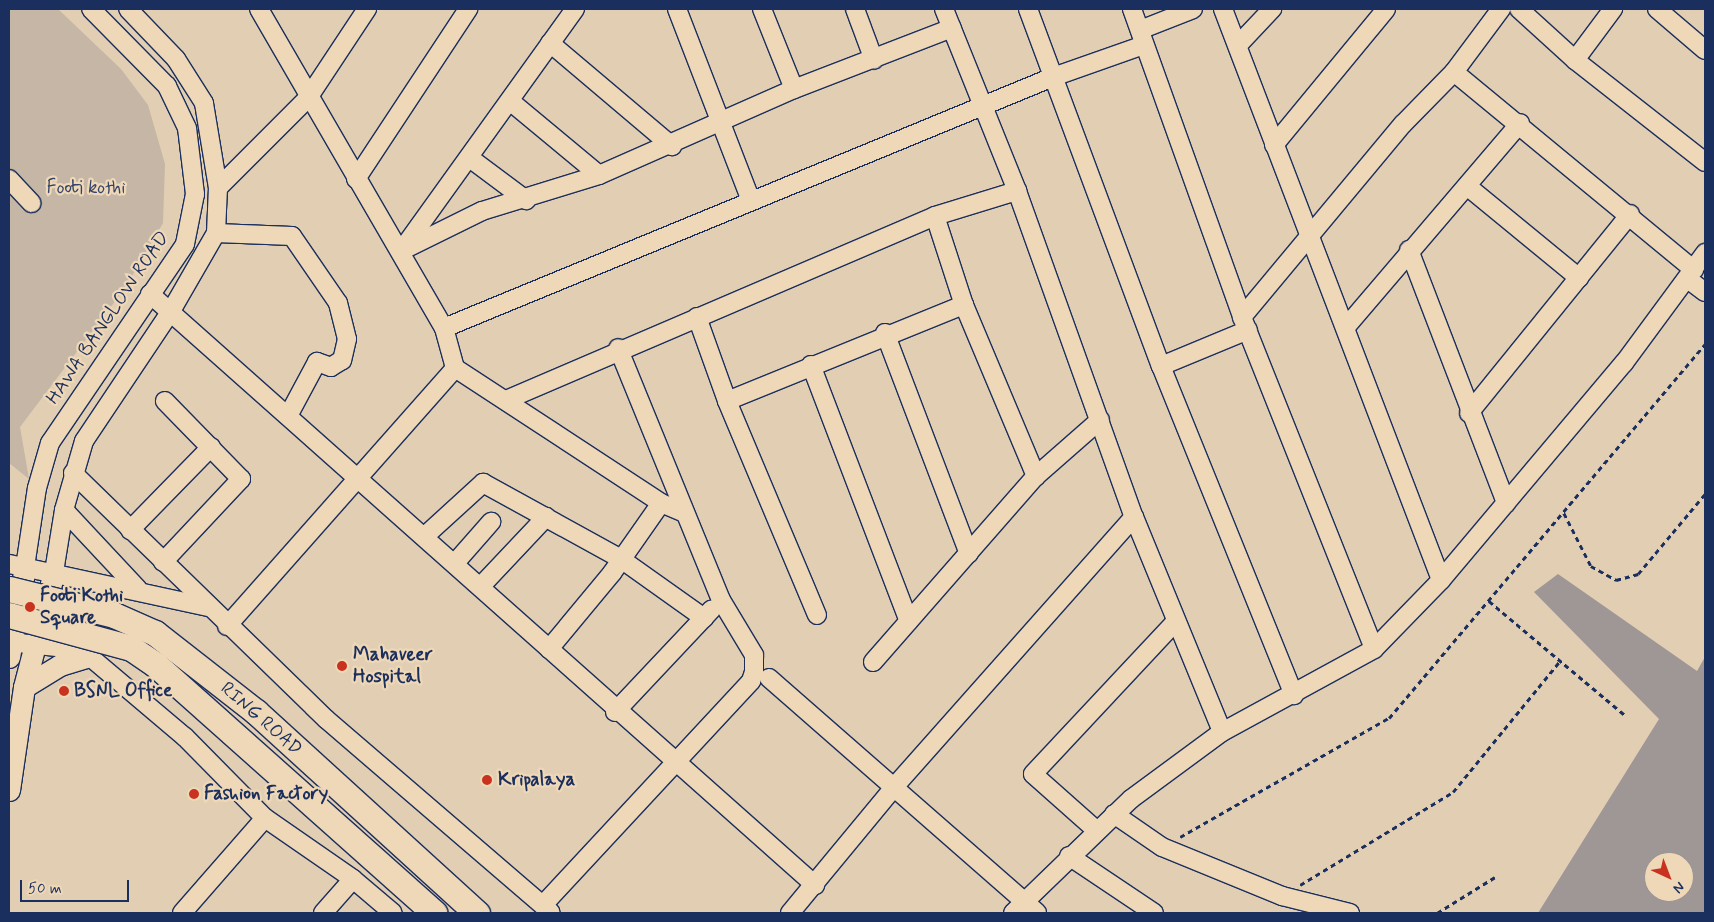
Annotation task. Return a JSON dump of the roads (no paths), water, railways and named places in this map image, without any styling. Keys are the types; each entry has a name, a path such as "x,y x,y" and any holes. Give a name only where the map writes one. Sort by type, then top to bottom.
{"highway":[{"name":"RING ROAD","path":"9,589 114,615 162,638 256,712 477,913"},
{"name":"RING ROAD","path":"9,615 131,648 156,665 434,913"}],"main road":[{"path":"10,647 17,565"},
{"path":"9,790 24,687 38,644 54,572"},
{"path":"24,687 60,665 89,656"}],"street":[{"path":"54,572 72,473 84,441 171,312 216,233 218,188 204,103 194,84 128,9"},
{"path":"259,9 308,98 444,328 455,368 660,503 684,513"},
{"path":"218,188 308,98 367,9"},
{"path":"356,179 468,9"},
{"path":"400,251 471,159 575,9"},
{"path":"677,9 751,201"},
{"path":"762,9 794,89"},
{"path":"855,9 874,60"},
{"path":"944,9 986,108 1134,517 1222,732"},
{"path":"1028,9 1161,366 1294,695"},
{"path":"1132,9 1245,324 1374,649"},
{"path":"444,328 751,201 986,108 1142,38 1193,9"},
{"path":"1223,9 1441,580"},
{"path":"1238,46 1272,9"},
{"path":"1274,145 1386,9"},
{"path":"1161,366 1245,324 1310,239 1403,124 1454,72 1501,9"},
{"path":"1520,9 1575,60 1705,162"},
{"path":"1575,60 1613,9"},
{"path":"1657,9 1705,50"},
{"name":"HAWA BANGLOW ROAD","path":"17,565 50,443 185,244 191,225 195,194 187,128 166,86 96,11"},
{"path":"400,251 482,211 526,200 599,175 672,146 721,120 794,89 874,60 952,28"},
{"path":"550,43 672,146"},
{"path":"1454,72 1520,122 1630,214 1691,275 1705,292"},
{"path":"510,101 599,175"},
{"path":"1346,327 1409,250 1467,186 1520,122"},
{"path":"471,159 526,200"},
{"path":"9,179 31,202"},
{"path":"1467,186 1579,278"},
{"path":"506,400 618,348 697,317 935,216 1017,191"},
{"path":"1469,413 1630,214"},
{"path":"935,216 964,305 1036,476"},
{"path":"216,233 292,236 338,303 347,339 342,360 331,367 317,362 288,416"},
{"path":"1409,250 1469,413 1506,503"},
{"path":"769,678 895,786 1025,910 1069,856 1096,830 1114,814 1222,732 1294,695 1374,649 1441,580 1506,503 1691,275 1705,253"},
{"path":"150,294 481,586 615,712 815,885"},
{"path":"726,401 885,334 964,305"},
{"path":"697,317 726,401 818,615"},
{"path":"885,334 969,554"},
{"path":"72,473 227,626 326,719 547,909 674,764 751,681 754,672 754,655 721,600 618,348"},
{"path":"810,366 909,621"},
{"path":"227,626 455,368"},
{"path":"163,562 241,479 165,401"},
{"path":"873,662 1036,476 1100,420"},
{"path":"130,530 211,447"},
{"path":"425,536 483,483 622,559 704,618"},
{"path":"549,649 622,559 660,503"},
{"path":"64,510 138,589"},
{"path":"481,586 546,517"},
{"path":"790,913 895,786 1134,517"},
{"path":"455,563 491,522"},
{"path":"17,565 138,589 208,607"},
{"path":"615,712 721,600"},
{"path":"1096,830 1033,774 1176,621"},
{"path":"10,647 38,644 76,649 89,656 185,737 265,818 353,879 393,913"},
{"path":"1114,814 1162,847 1282,896 1350,913"},
{"path":"182,913 265,818"},
{"path":"1069,856 1154,913"},
{"path":"323,913 353,879"}],"place":[{"name":"Footi Kothi Square","path":"30,607"},
{"name":"Mahaveer Hospital","path":"342,666"},
{"name":"BSNL Office","path":"64,691"},
{"name":"Kripalaya","path":"487,780"},
{"name":"Fashion Factory","path":"194,794"}],"park label":[{"name":"Footi kothi","path":"86,188"}]}
